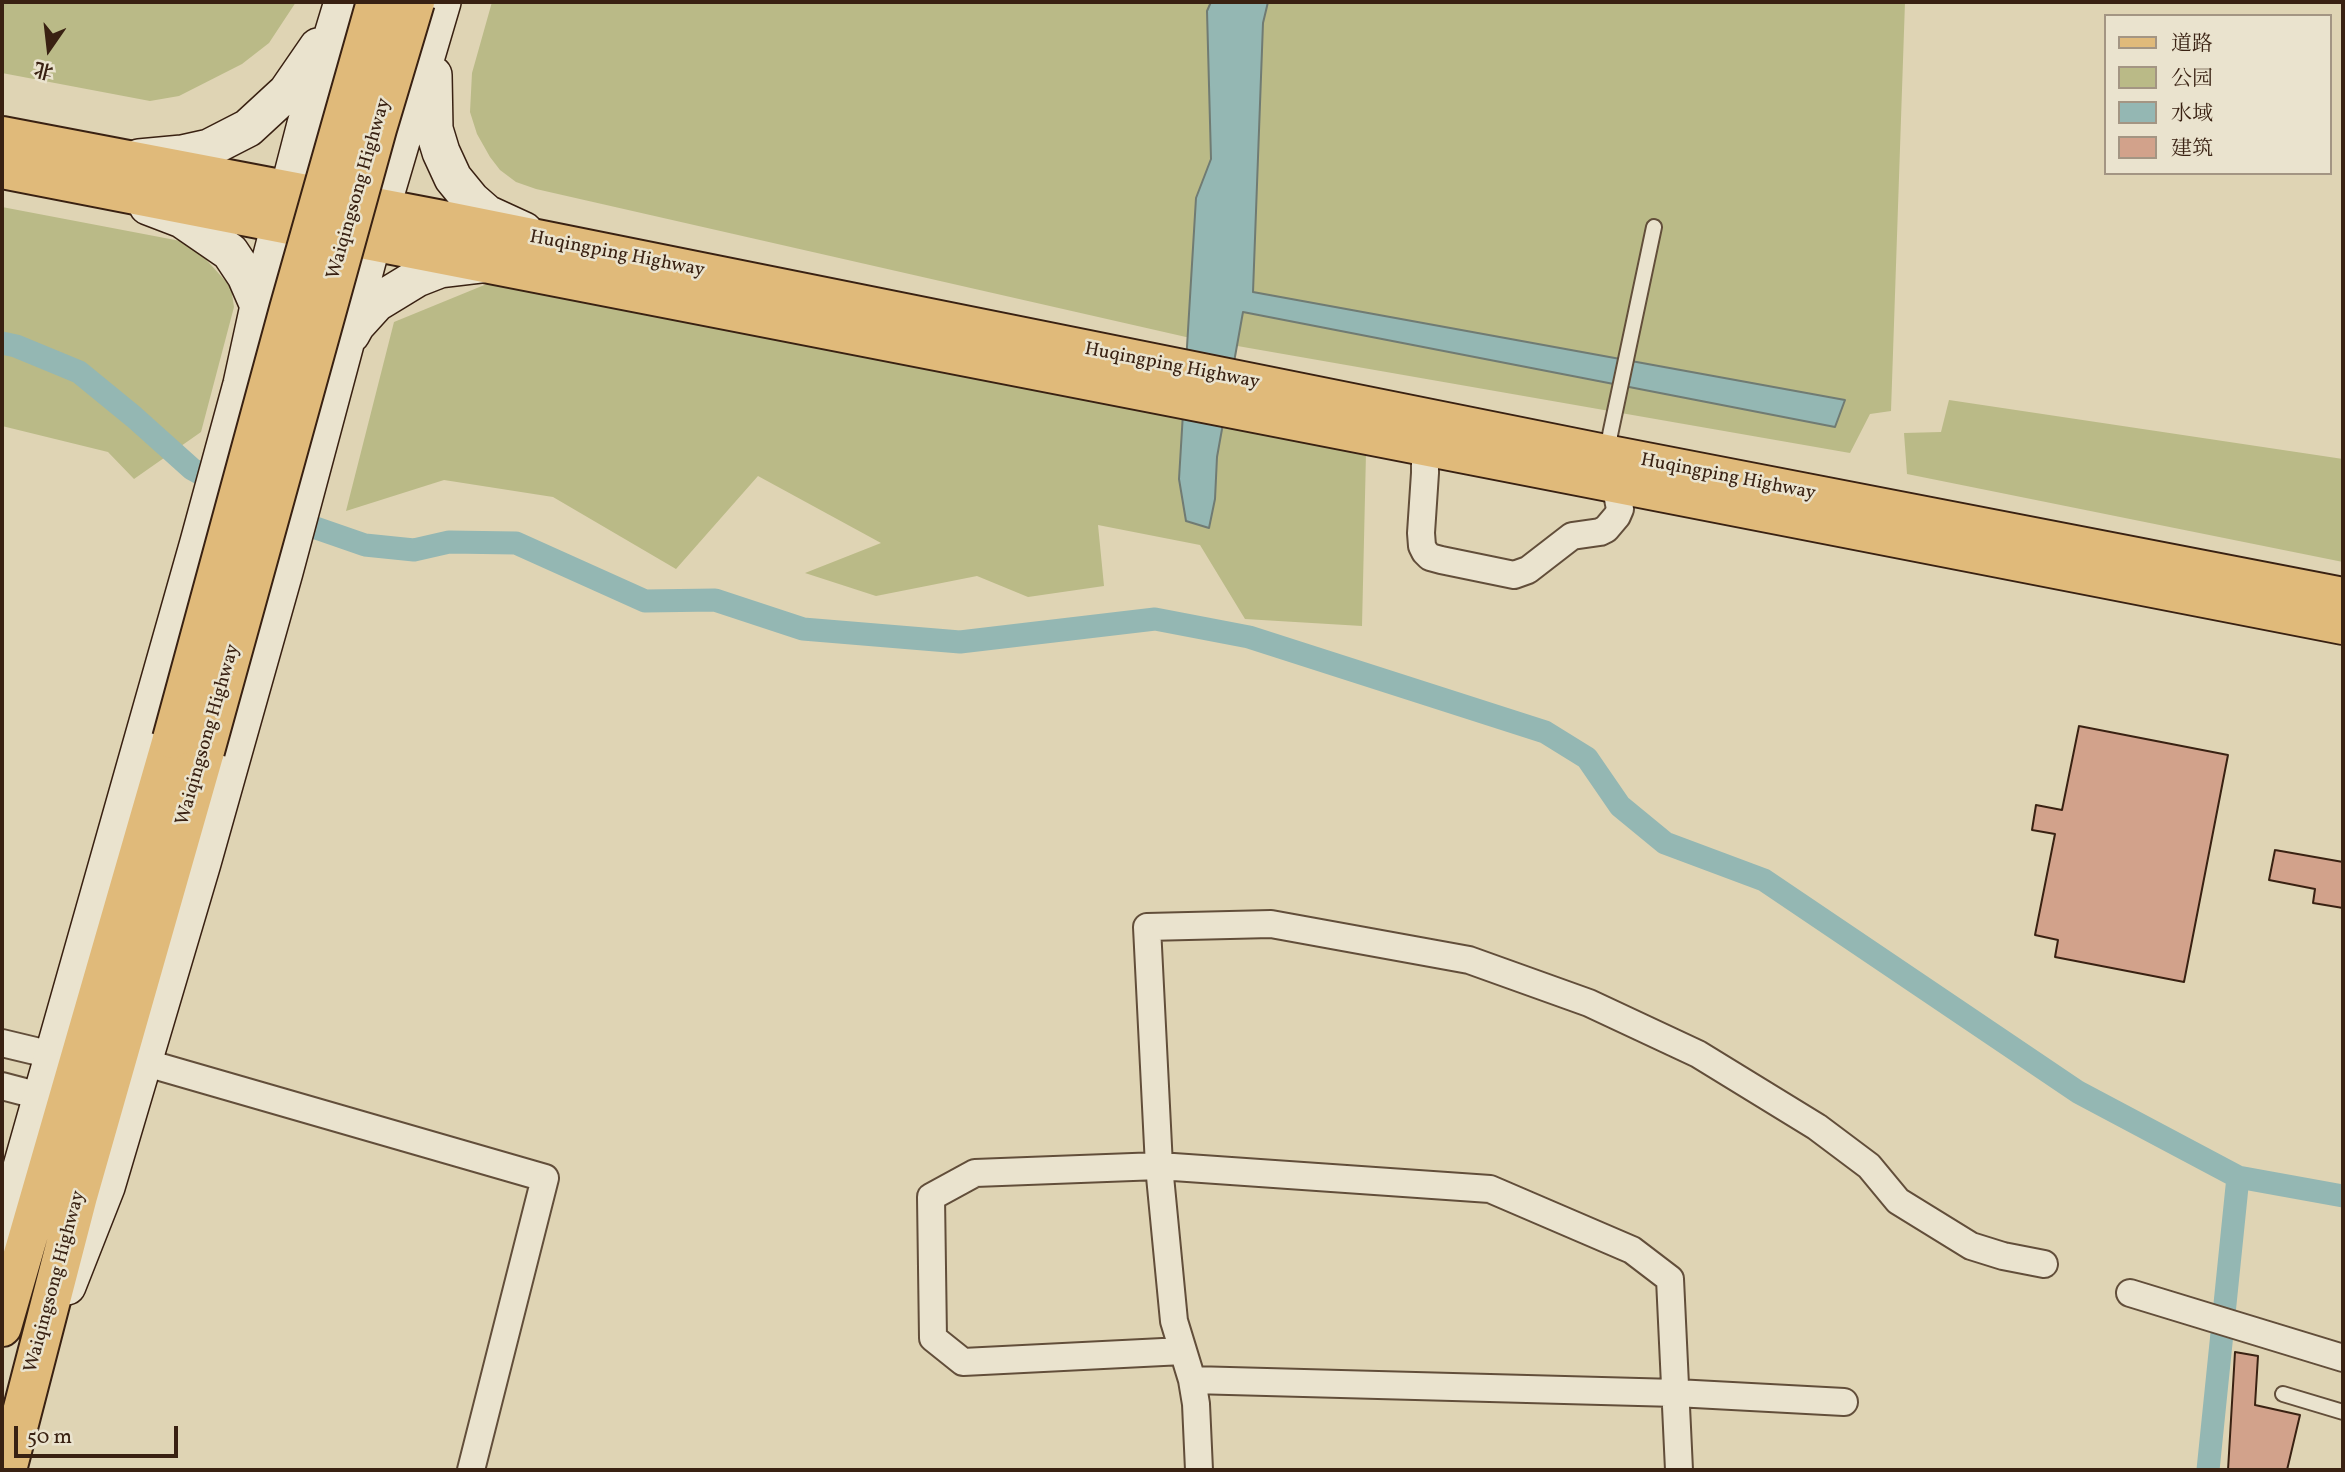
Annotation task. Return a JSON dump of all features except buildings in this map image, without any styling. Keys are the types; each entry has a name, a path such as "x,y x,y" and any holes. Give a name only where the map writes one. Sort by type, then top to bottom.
{"main road":[{"name":"Waiqingsong Highway","path":"2,1327 188,745 415,2"},
{"path":"242,384 272,322 352,220 426,56 443,2"},
{"path":"443,2 433,68 432,102 434,129 453,178 487,214 513,227 558,243"},
{"name":"Waiqingsong Highway","path":"7,1470 89,1156 188,745 293,295 353,5"},
{"path":"119,159 153,157 209,148 248,128 293,85 353,5"},
{"path":"2,1318 9,1226 40,1096 199,542 242,384 285,206 353,5"},
{"path":"338,368 352,220 334,127 334,53 353,5"},
{"name":"Huqingping Highway","path":"2,136 119,159 285,206 352,220 558,243 1176,382"},
{"name":"Huqingping Highway","path":"2,169 77,183 285,206"},
{"path":"77,183 140,202 199,229 233,256 246,276 259,306"},
{"name":"Huqingping Highway","path":"352,220 488,263 1248,396 1992,543 2343,625"},
{"path":"37,1355 92,1227 143,1062 284,572 347,340 356,325 376,303 417,278 440,269 488,263"},
{"path":"242,384 251,373 263,366 278,363 297,367 314,378 321,389 323,425"},
{"name":"Huqingping Highway","path":"1248,396 1424,445 1612,469"},
{"name":"Huqingping Highway","path":"1992,543 2343,597"}],"street":[{"path":"1424,445 1421,533 1425,552 1441,560 1514,575 1528,570 1572,536 1606,529 1619,513 1612,469"},
{"path":"1199,1470 1192,1380 1174,1321 1159,1166 1147,928 1271,923 1469,960 1589,1003 1698,1054 1817,1127 1869,1166 1898,1201 1971,1246 2044,1264"},
{"path":"2,1043 52,1055"},
{"path":"143,1062 545,1178 471,1470"},
{"path":"2,1086 40,1096"},
{"path":"1183,1351 963,1363 933,1338 931,1197 975,1173 1159,1166 1490,1189 1632,1250 1670,1279 1679,1470"},
{"path":"2130,1293 2343,1359"},
{"path":"1192,1380 1676,1393 1844,1402"}],"lane":[{"path":"1612,469 1609,435 1654,227"},
{"path":"2283,1394 2343,1412"}],"green space":[{"path":"2,2 296,2 269,43 242,64 179,96 150,101 2,73"},
{"path":"492,2 1905,2 1891,411 1870,414 1850,453 1186,337 536,189 516,182 500,170 477,134 470,112 472,73"},
{"path":"2,207 191,243 231,287 234,307 201,432 134,479 108,452 2,426"},
{"path":"499,279 1366,453 1362,626 1245,619 1200,545 1098,525 1104,586 1028,597 977,576 876,596 805,573 881,543 758,476 676,569 553,497 444,480 346,511 394,322"},
{"path":"1949,400 2343,459 2343,562 1907,474 1904,433 1941,432"}],"water":[{"path":"1211,2 1268,2 1263,23 1253,292 1845,400 1835,427 1243,312 1217,457 1215,499 1209,528 1186,521 1179,479 1196,198 1211,159 1207,11"}],"waterway":[{"path":"2,343 16,346 79,372 192,469 225,487"},
{"path":"287,518 365,545 414,550 449,542 516,543 645,601 715,600 803,629 960,642 1155,619 1249,637 1545,732 1587,758 1620,806 1665,843 1764,880 2078,1092 2238,1177 2208,1470"},
{"path":"2238,1177 2343,1196"}]}
